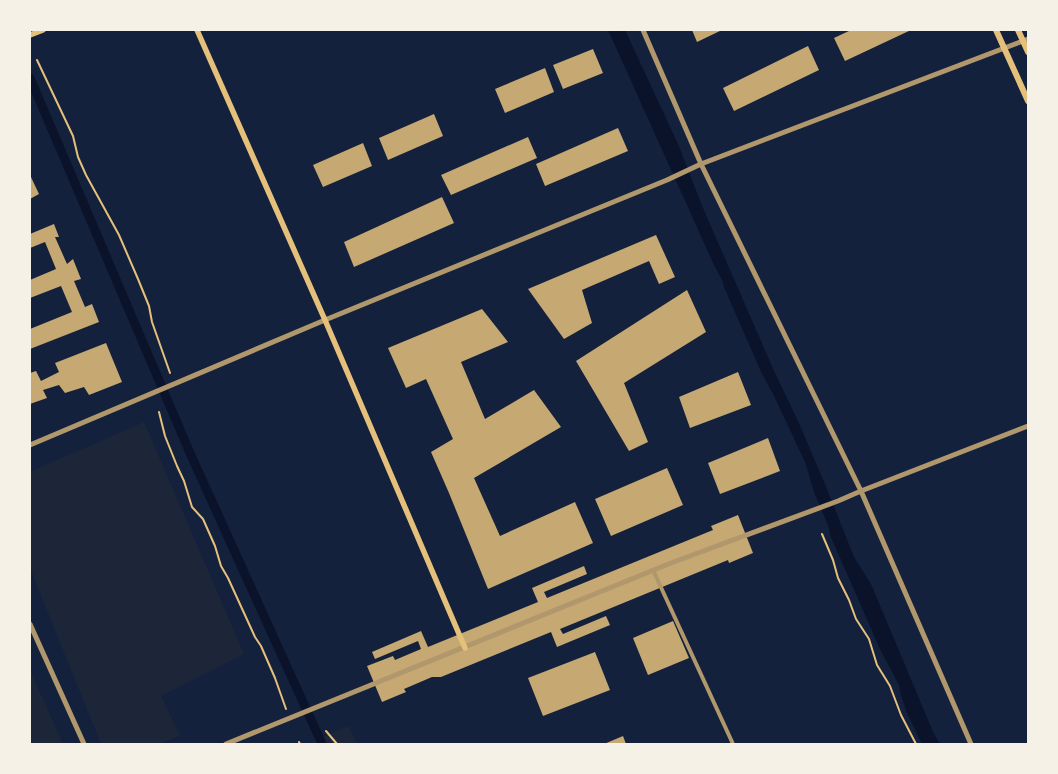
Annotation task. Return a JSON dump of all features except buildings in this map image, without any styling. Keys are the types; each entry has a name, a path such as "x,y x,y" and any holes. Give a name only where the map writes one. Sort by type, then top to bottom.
{"main road":[{"path":"30,35 43,30"},
{"path":"196,30 325,320 465,648"},
{"path":"996,30 1028,101"},
{"path":"1018,30 1025,40 1028,52"}],"street":[{"path":"643,30 702,164 861,491 971,744"},
{"path":"30,444 692,168 1025,40"},
{"path":"226,744 653,570 838,501 1028,426"},
{"path":"653,570 733,744"},
{"path":"30,624 84,744"}],"path":[{"path":"37,60 73,136 78,156 86,175 119,235 138,278 170,373"},
{"path":"159,412 165,436 184,481 192,507 203,519 215,546 221,566 275,678 286,709"},
{"path":"822,534 856,619 868,639 877,665 885,675 901,715 916,744"},
{"path":"326,731 337,744"}],"shaded area":[{"path":"608,30 625,30 678,144 703,208 798,421 854,557 871,584 934,734 940,744 922,744 907,713 899,685 880,649 830,535 805,462 761,372 723,282"},
{"path":"144,422 244,654 161,696 180,736 158,744 101,744 30,568 30,472"},
{"path":"30,670 63,744 30,744"},
{"path":"348,726 357,744 306,744"}],"waterway":[{"path":"30,78 190,453 322,744"}]}
